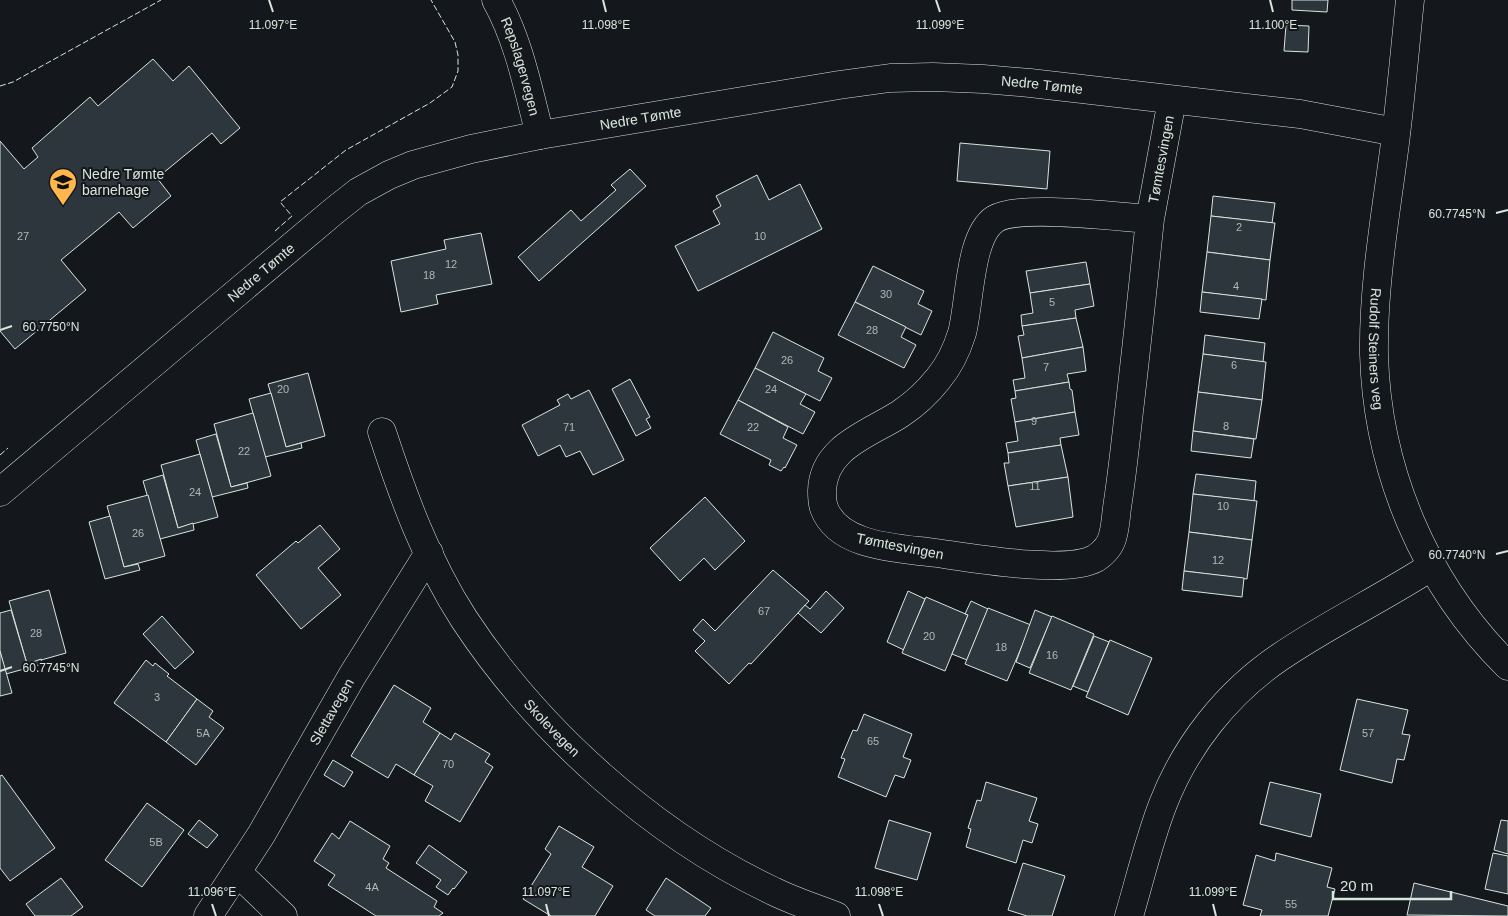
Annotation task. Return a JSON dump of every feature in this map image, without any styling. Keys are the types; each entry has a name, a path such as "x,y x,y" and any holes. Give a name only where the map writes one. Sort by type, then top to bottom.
{"street":[{"name":"Repslagervegen","path":"496,0 506,17 520,57 540,135"},
{"name":"Rudolf Steiners veg","path":"1410,0 1376,301 1374,354 1380,423 1401,500 1432,566 1480,635 1508,666"},
{"name":"Nedre Tømte","path":"0,492 358,192 413,165 463,151 540,135 839,85 890,78 933,77 983,78 1300,114 1396,132"},
{"name":"Tømtesvingen","path":"1150,219 1018,212 1006,214 989,224 981,234 976,253 962,334 953,356 943,373 915,403 851,442 835,456 827,467 822,481 822,498 829,518 837,527 849,536 872,543 995,562 1070,565 1089,561 1107,549 1113,536 1124,462 1150,219 1172,100"},
{"name":"Skolevegen","path":"382,432 400,486 428,553 464,618 494,660 559,736 634,804 704,854 773,891 836,916"},
{"name":"Slettavegen","path":"208,916 261,835 352,676 428,553"},
{"path":"1129,916 1164,803 1191,750 1224,705 1247,682 1280,657 1432,566"},
{"path":"237,872 283,916"}],"building":[{"path":"1292,0 1328,0 1327,12 1292,10"},
{"path":"1286,25 1309,26 1308,52 1284,51"},
{"path":"153,59 173,81 189,66 240,128 221,144 212,133 157,178 171,196 133,228 119,212 61,260 86,290 15,349 0,331 0,141 24,169 38,157 32,148 90,97 98,106"},
{"path":"960,143 1050,151 1047,189 957,181"},
{"path":"630,169 646,186 539,281 518,257 571,210 581,221 616,190 611,185"},
{"path":"757,175 769,200 800,184 822,229 698,291 675,246 720,224 713,211 721,206 716,196"},
{"path":"1213,196 1275,203 1272,223 1211,216"},
{"path":"1211,216 1275,223 1270,260 1207,252"},
{"path":"481,233 492,284 436,295 438,304 401,312 391,261 446,249 444,240"},
{"path":"1207,252 1270,260 1266,300 1202,292"},
{"path":"1086,262 1090,284 1030,293 1026,271"},
{"path":"873,266 924,291 918,304 932,311 921,335 855,302"},
{"path":"1090,284 1094,306 1075,310 1076,318 1022,326 1021,315 1033,313 1030,293"},
{"path":"1202,292 1262,299 1259,319 1200,312"},
{"path":"855,302 906,327 901,337 916,345 904,368 838,335"},
{"path":"1076,318 1083,347 1022,358 1018,336 1024,335 1022,326"},
{"path":"773,332 824,358 818,371 832,378 820,401 755,368"},
{"path":"1205,335 1265,343 1263,362 1203,354"},
{"path":"1083,347 1086,371 1067,374 1069,382 1015,391 1013,380 1025,378 1022,358"},
{"path":"1203,354 1266,362 1262,400 1198,392"},
{"path":"755,368 806,394 800,404 815,412 803,434 738,400"},
{"path":"308,373 325,436 286,447 268,384"},
{"path":"630,379 650,417 646,419 651,428 636,436 612,389"},
{"path":"1069,382 1075,412 1015,422 1011,399 1016,398 1015,391"},
{"path":"589,390 624,460 593,475 580,451 566,457 560,445 538,456 522,425 560,405 557,400 568,394 571,399"},
{"path":"1198,392 1262,400 1256,439 1193,431"},
{"path":"271,393 286,447 301,443 302,448 265,457 249,399"},
{"path":"738,400 788,427 783,438 797,445 785,468 781,471 769,465 771,460 720,434"},
{"path":"1075,412 1079,435 1060,438 1061,445 1008,453 1006,443 1018,441 1015,422"},
{"path":"253,413 271,476 231,487 214,424"},
{"path":"1193,431 1254,439 1251,458 1191,451"},
{"path":"216,434 231,487 247,483 248,488 212,497 196,440"},
{"path":"1061,445 1068,477 1008,486 1004,463 1009,463 1008,453"},
{"path":"200,454 218,517 178,528 161,465"},
{"path":"1196,474 1256,481 1254,501 1193,494"},
{"path":"163,475 178,528 193,523 194,530 160,539 143,481"},
{"path":"1068,477 1073,517 1016,527 1008,486"},
{"path":"1193,494 1257,501 1252,540 1189,532"},
{"path":"148,495 165,556 124,567 107,506"},
{"path":"705,497 745,541 715,570 704,558 680,581 650,548"},
{"path":"110,516 124,567 138,564 140,570 105,579 89,522"},
{"path":"320,525 340,549 318,568 341,595 301,629 256,575 296,541 298,543"},
{"path":"1189,532 1252,540 1247,579 1184,571"},
{"path":"773,570 809,601 751,664 749,663 729,684 695,651 705,641 693,630 703,619 715,631"},
{"path":"1184,571 1244,578 1242,597 1182,590"},
{"path":"49,590 66,653 27,664 9,601"},
{"path":"826,591 844,608 821,633 798,613 805,605 810,609"},
{"path":"908,591 925,599 904,650 887,642"},
{"path":"926,597 968,615 945,671 902,653"},
{"path":"971,601 988,609 967,660 952,654 968,615 965,614"},
{"path":"988,608 1031,625 1007,681 965,664"},
{"path":"11,610 27,664 41,659 42,664 6,674 0,651 0,613"},
{"path":"1035,610 1052,617 1030,668 1016,662"},
{"path":"162,616 194,652 175,669 143,634"},
{"path":"1052,616 1094,634 1071,690 1029,673"},
{"path":"1094,636 1109,642 1088,692 1073,686"},
{"path":"1110,640 1152,658 1128,715 1086,697"},
{"path":"0,651 12,693 0,696"},
{"path":"146,660 153,666 155,663 169,674 167,676 197,699 166,742 114,703"},
{"path":"394,685 431,708 423,722 440,733 414,775 396,764 388,778 351,756"},
{"path":"197,699 213,711 209,717 224,728 196,765 166,742"},
{"path":"1357,699 1408,710 1402,734 1410,735 1404,760 1397,759 1392,783 1340,770"},
{"path":"864,714 912,734 903,757 911,760 904,778 895,775 886,797 838,777 845,759 841,758 853,730 857,731"},
{"path":"440,733 451,740 455,733 490,754 485,762 493,767 460,822 425,801 433,786 414,775"},
{"path":"333,760 353,772 344,787 324,775"},
{"path":"2,775 55,848 10,881 0,868 0,776"},
{"path":"986,782 1037,798 1029,821 1038,824 1032,843 1023,840 1016,863 966,847 971,829 968,828 977,800 981,801"},
{"path":"1270,782 1321,794 1311,837 1260,824"},
{"path":"147,803 184,830 142,887 105,860"},
{"path":"199,820 218,835 207,848 188,834"},
{"path":"889,820 931,833 917,880 875,868"},
{"path":"1501,820 1508,821 1508,854 1494,850"},
{"path":"350,821 390,846 383,859 389,863 386,868 437,901 434,907 443,913 439,916 376,916 328,885 335,875 314,861 332,833 339,839"},
{"path":"559,826 594,847 582,867 613,886 595,916 551,916 523,899 551,854 545,849"},
{"path":"429,845 467,872 448,895 436,887 441,880 416,863"},
{"path":"1276,853 1332,868 1327,887 1335,889 1328,916 1260,916 1262,910 1243,905 1256,855 1275,861"},
{"path":"1493,853 1508,856 1508,894 1485,889"},
{"path":"1023,863 1065,876 1052,916 1027,916 1008,910"},
{"path":"61,878 83,907 71,916 35,916 26,904"},
{"path":"666,878 711,908 705,916 655,916 646,910"},
{"path":"1414,883 1508,906 1508,916 1407,915"}],"fence":[{"path":"0,86 13,82 161,0"},
{"path":"275,231 292,216 280,202 346,150 430,103 452,87 458,71 458,55 455,42 431,0"},
{"path":"0,455 8,448"}],"place":[{"name":"Nedre Tømte barnehage","path":"63,206"}]}
